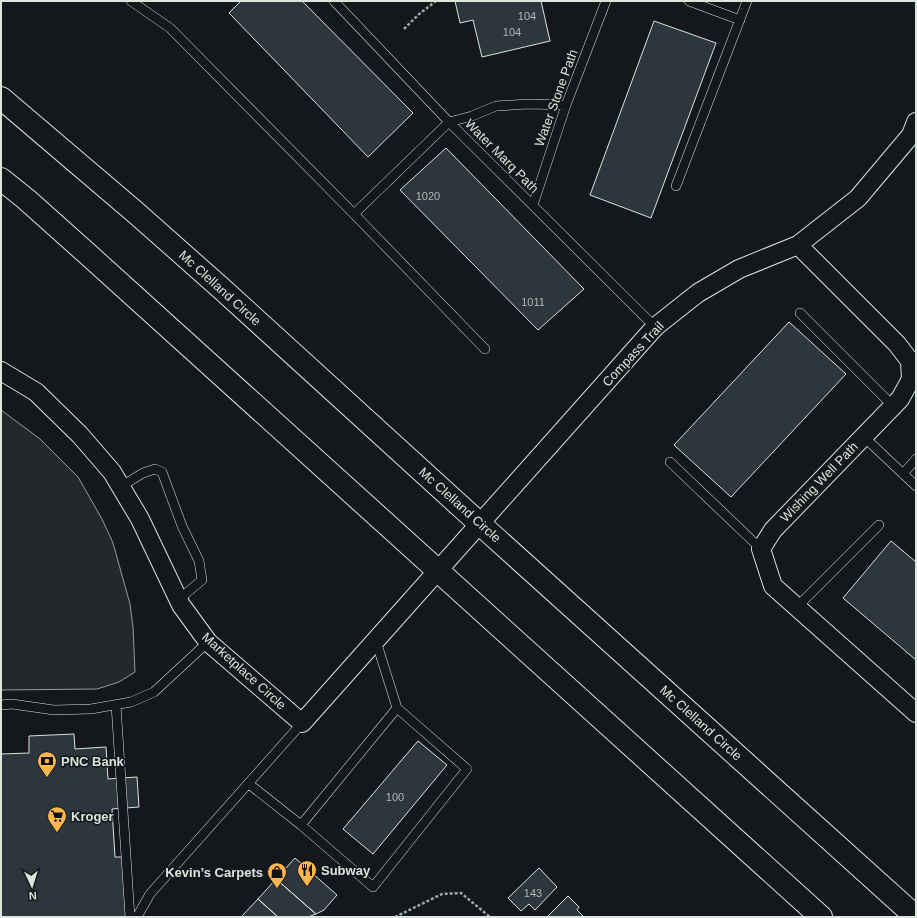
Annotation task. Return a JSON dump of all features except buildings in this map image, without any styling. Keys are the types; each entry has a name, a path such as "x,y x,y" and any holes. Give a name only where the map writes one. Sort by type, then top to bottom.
{"highway":[{"name":"Mc Clelland Circle","path":"1,98 129,206 222,289 916,917"},
{"path":"1,179 26,199 821,917"}],"street":[{"name":"Compass Trail","path":"480,524 655,327 698,293 739,269 798,245 858,198 914,131"},
{"name":"Wishing Well Path","path":"761,549 773,530 900,399 911,379 910,361 897,344 798,245"},
{"name":"Marketplace Circle","path":"1,371 36,392 80,435 112,472 140,519 181,606 208,642 302,723"},
{"path":"302,723 480,524"},
{"path":"761,549 773,586 916,713"}],"lane":[{"path":"132,1 170,28 485,349"},
{"name":"Water Marq Path","path":"334,1 449,122 655,327"},
{"name":"Water Stone Path","path":"533,205 566,105 606,1"},
{"path":"689,1 740,20"},
{"path":"676,186 747,1"},
{"path":"354,214 449,122 472,116 496,106 528,104 566,105"},
{"path":"800,313 892,406"},
{"path":"863,436 916,486"},
{"path":"903,474 916,458"},
{"path":"670,462 761,549"},
{"path":"120,487 143,473 155,469 162,472 182,526 199,561 202,580 178,600"},
{"path":"797,607 879,525"},
{"path":"249,784 301,825 373,887 467,769 397,708 376,641"},
{"path":"1,705 12,704 54,710 91,709 131,702 154,692 208,642"},
{"path":"116,705 130,917"},
{"path":"301,825 397,708"},
{"path":"137,917 150,894 302,723"}],"path":[{"path":"404,30 418,15 436,1"},
{"path":"395,917 442,894 460,893 490,917"}],"shaded area":[{"path":"1,410 40,439 78,477 102,519 113,543 130,604 133,627 135,672 119,682 97,689 1,690"}],"place":[{"name":"PNC Bank","path":"47,778"},
{"name":"Kroger","path":"57,833"},
{"name":"Subway","path":"307,887"},
{"name":"Kevin’s Carpets","path":"277,889"}]}
